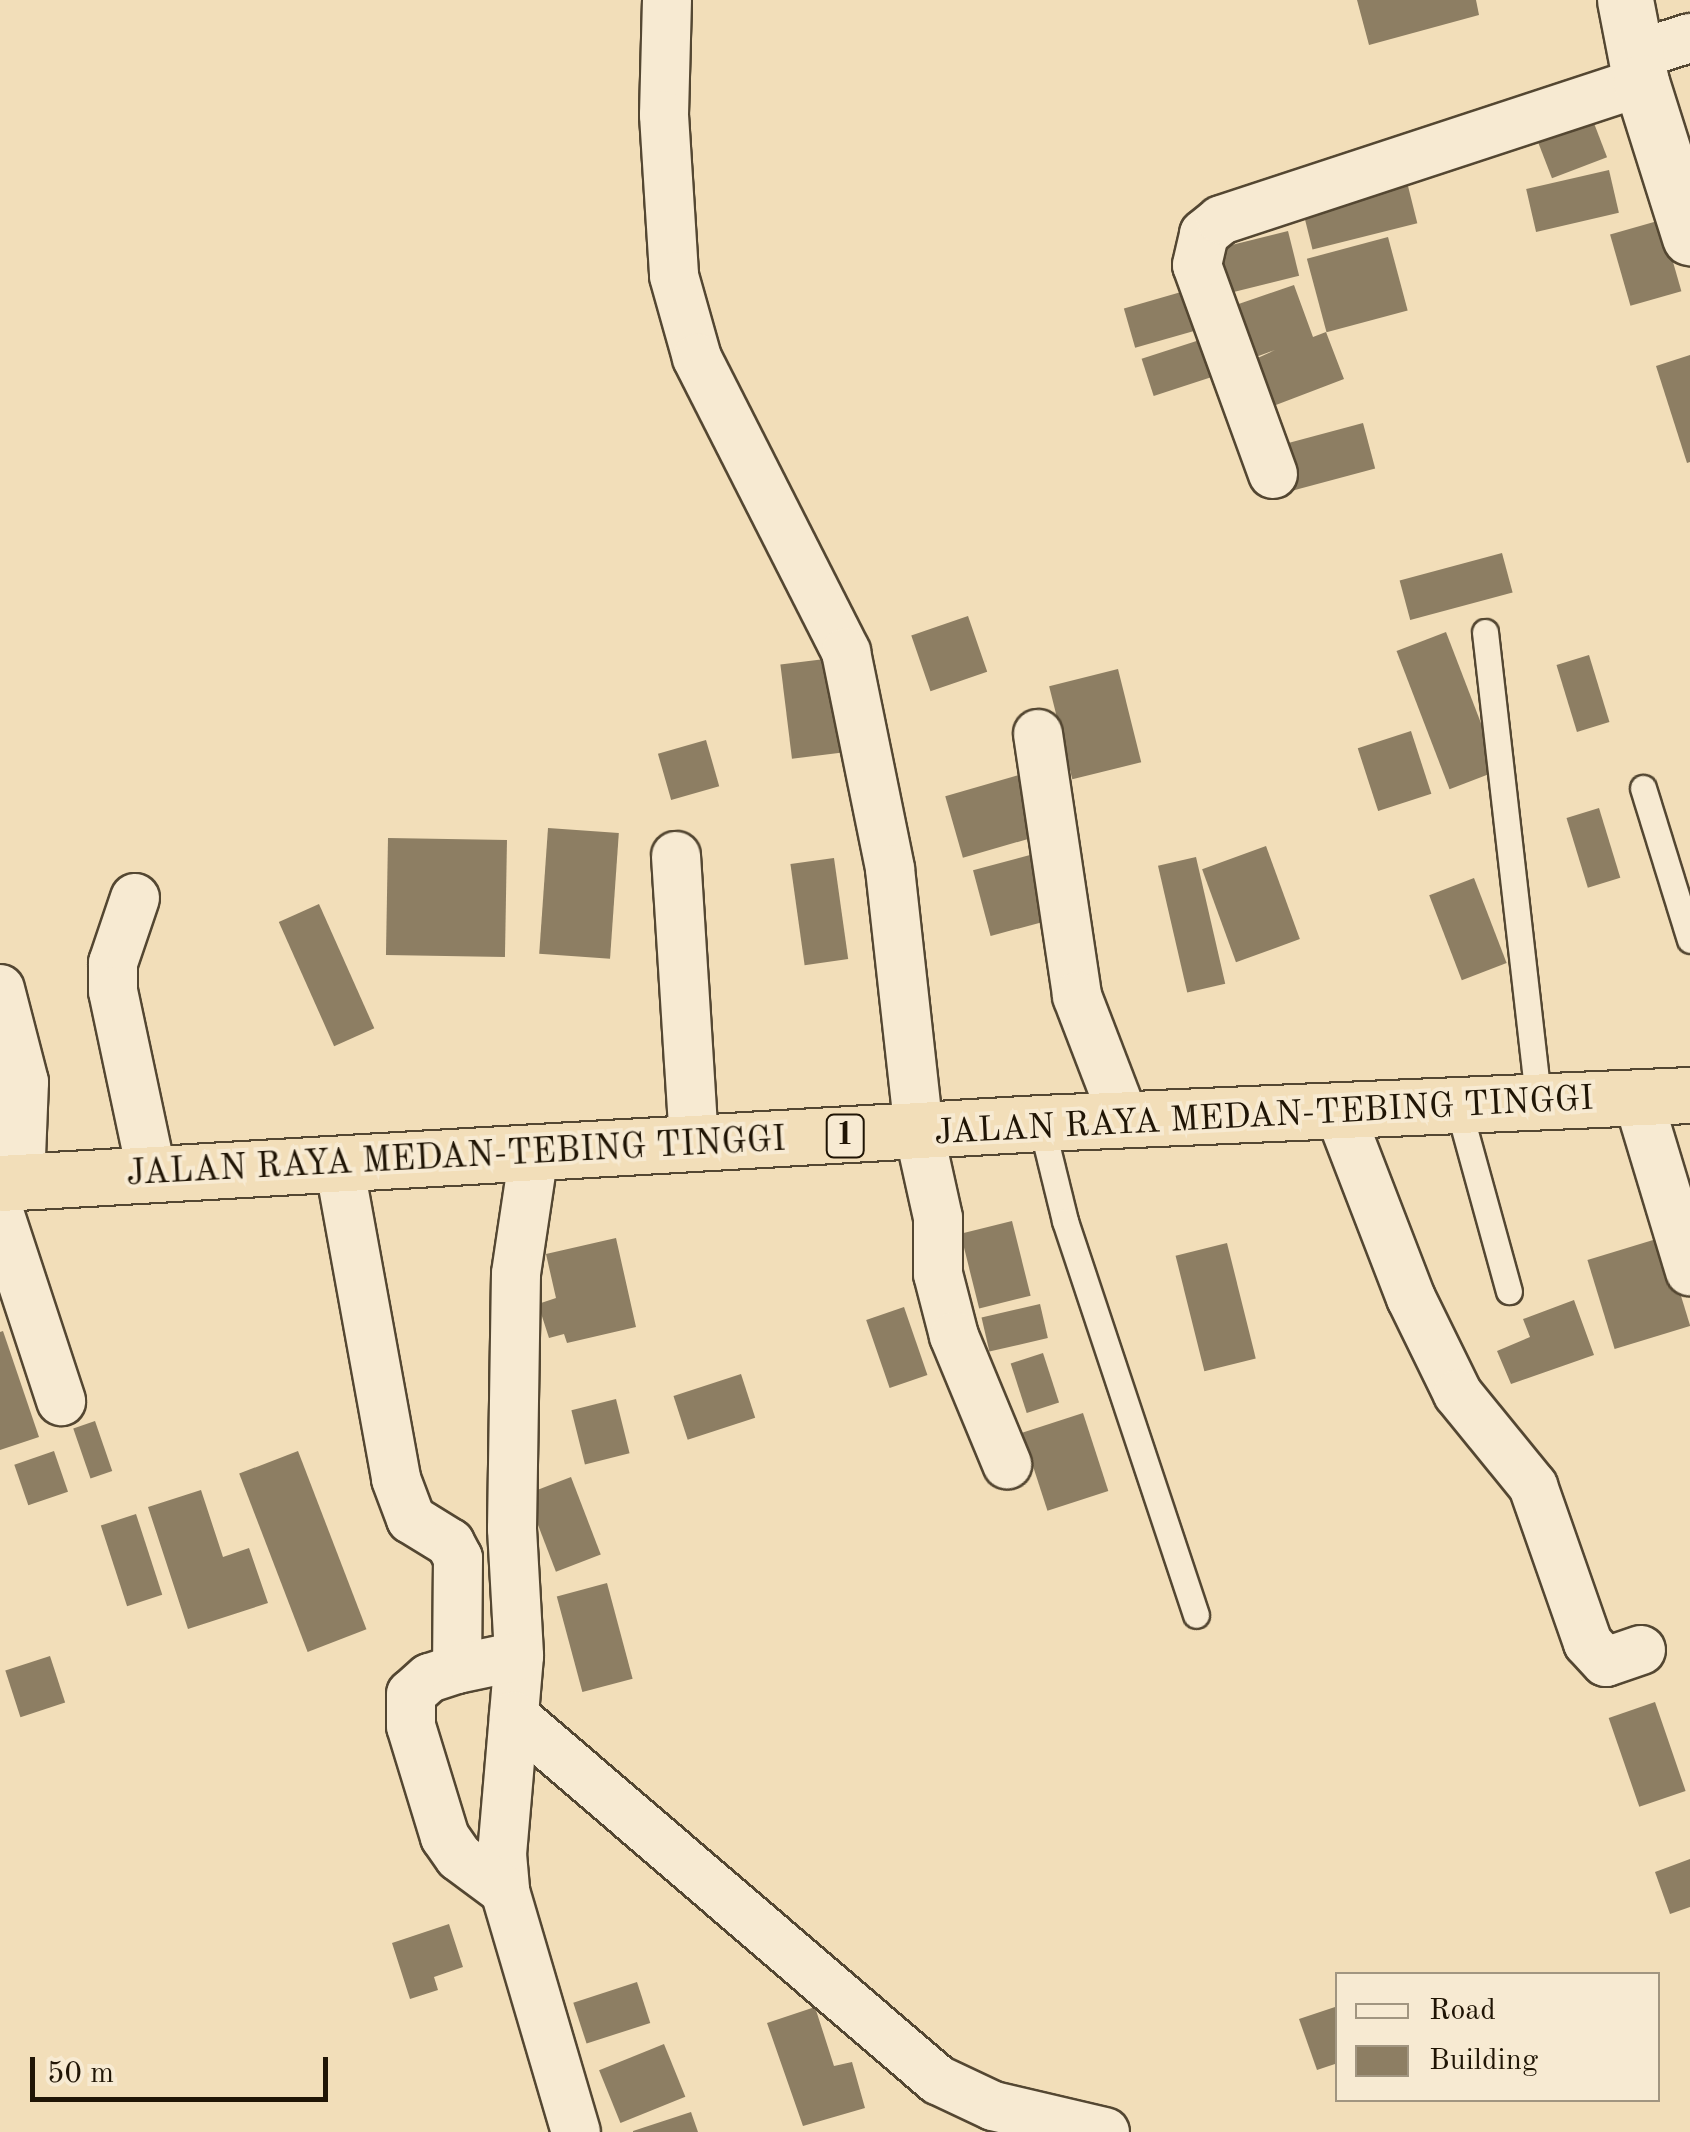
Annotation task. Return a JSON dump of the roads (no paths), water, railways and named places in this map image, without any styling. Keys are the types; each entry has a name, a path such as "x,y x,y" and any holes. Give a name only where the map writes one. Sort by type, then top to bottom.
{"highway":[{"name":"JALAN RAYA MEDAN-TEBING TINGGI","path":"7,1194 152,1175 339,1164 1041,1123 1338,1109 1539,1107 1664,1097"}],"street":[{"path":"667,0 664,115 674,276 697,358 846,652 890,869 919,1132 954,1336 1007,1464"},
{"path":"1625,0 1639,68 1690,237"},
{"path":"1273,474 1197,264 1204,234 1221,220 1639,68 1690,38"},
{"path":"1038,734 1077,996 1125,1121"},
{"path":"676,856 694,1144"},
{"path":"136,898 113,964 113,991 152,1175"},
{"path":"0,988 24,1082 7,1194 61,1401"},
{"path":"1664,1097 1690,1271"},
{"path":"1338,1109 1411,1298 1458,1394 1533,1486 1588,1644 1606,1662 1641,1650"},
{"path":"489,1662 514,1325 534,1153"},
{"path":"339,1164 396,1479 411,1519 450,1543 458,1558 489,1662 514,1716 938,2080 993,2106 1105,2132"},
{"path":"489,1662 411,1694 411,1726 446,1837 459,1856 505,1891"},
{"path":"514,1716 502,1854 505,1891 576,2132"}],"lane":[{"path":"1485,632 1539,1107"},
{"path":"1642,788 1690,940"},
{"path":"1459,1110 1509,1290"},
{"path":"1041,1123 1065,1221 1196,1615"}]}
